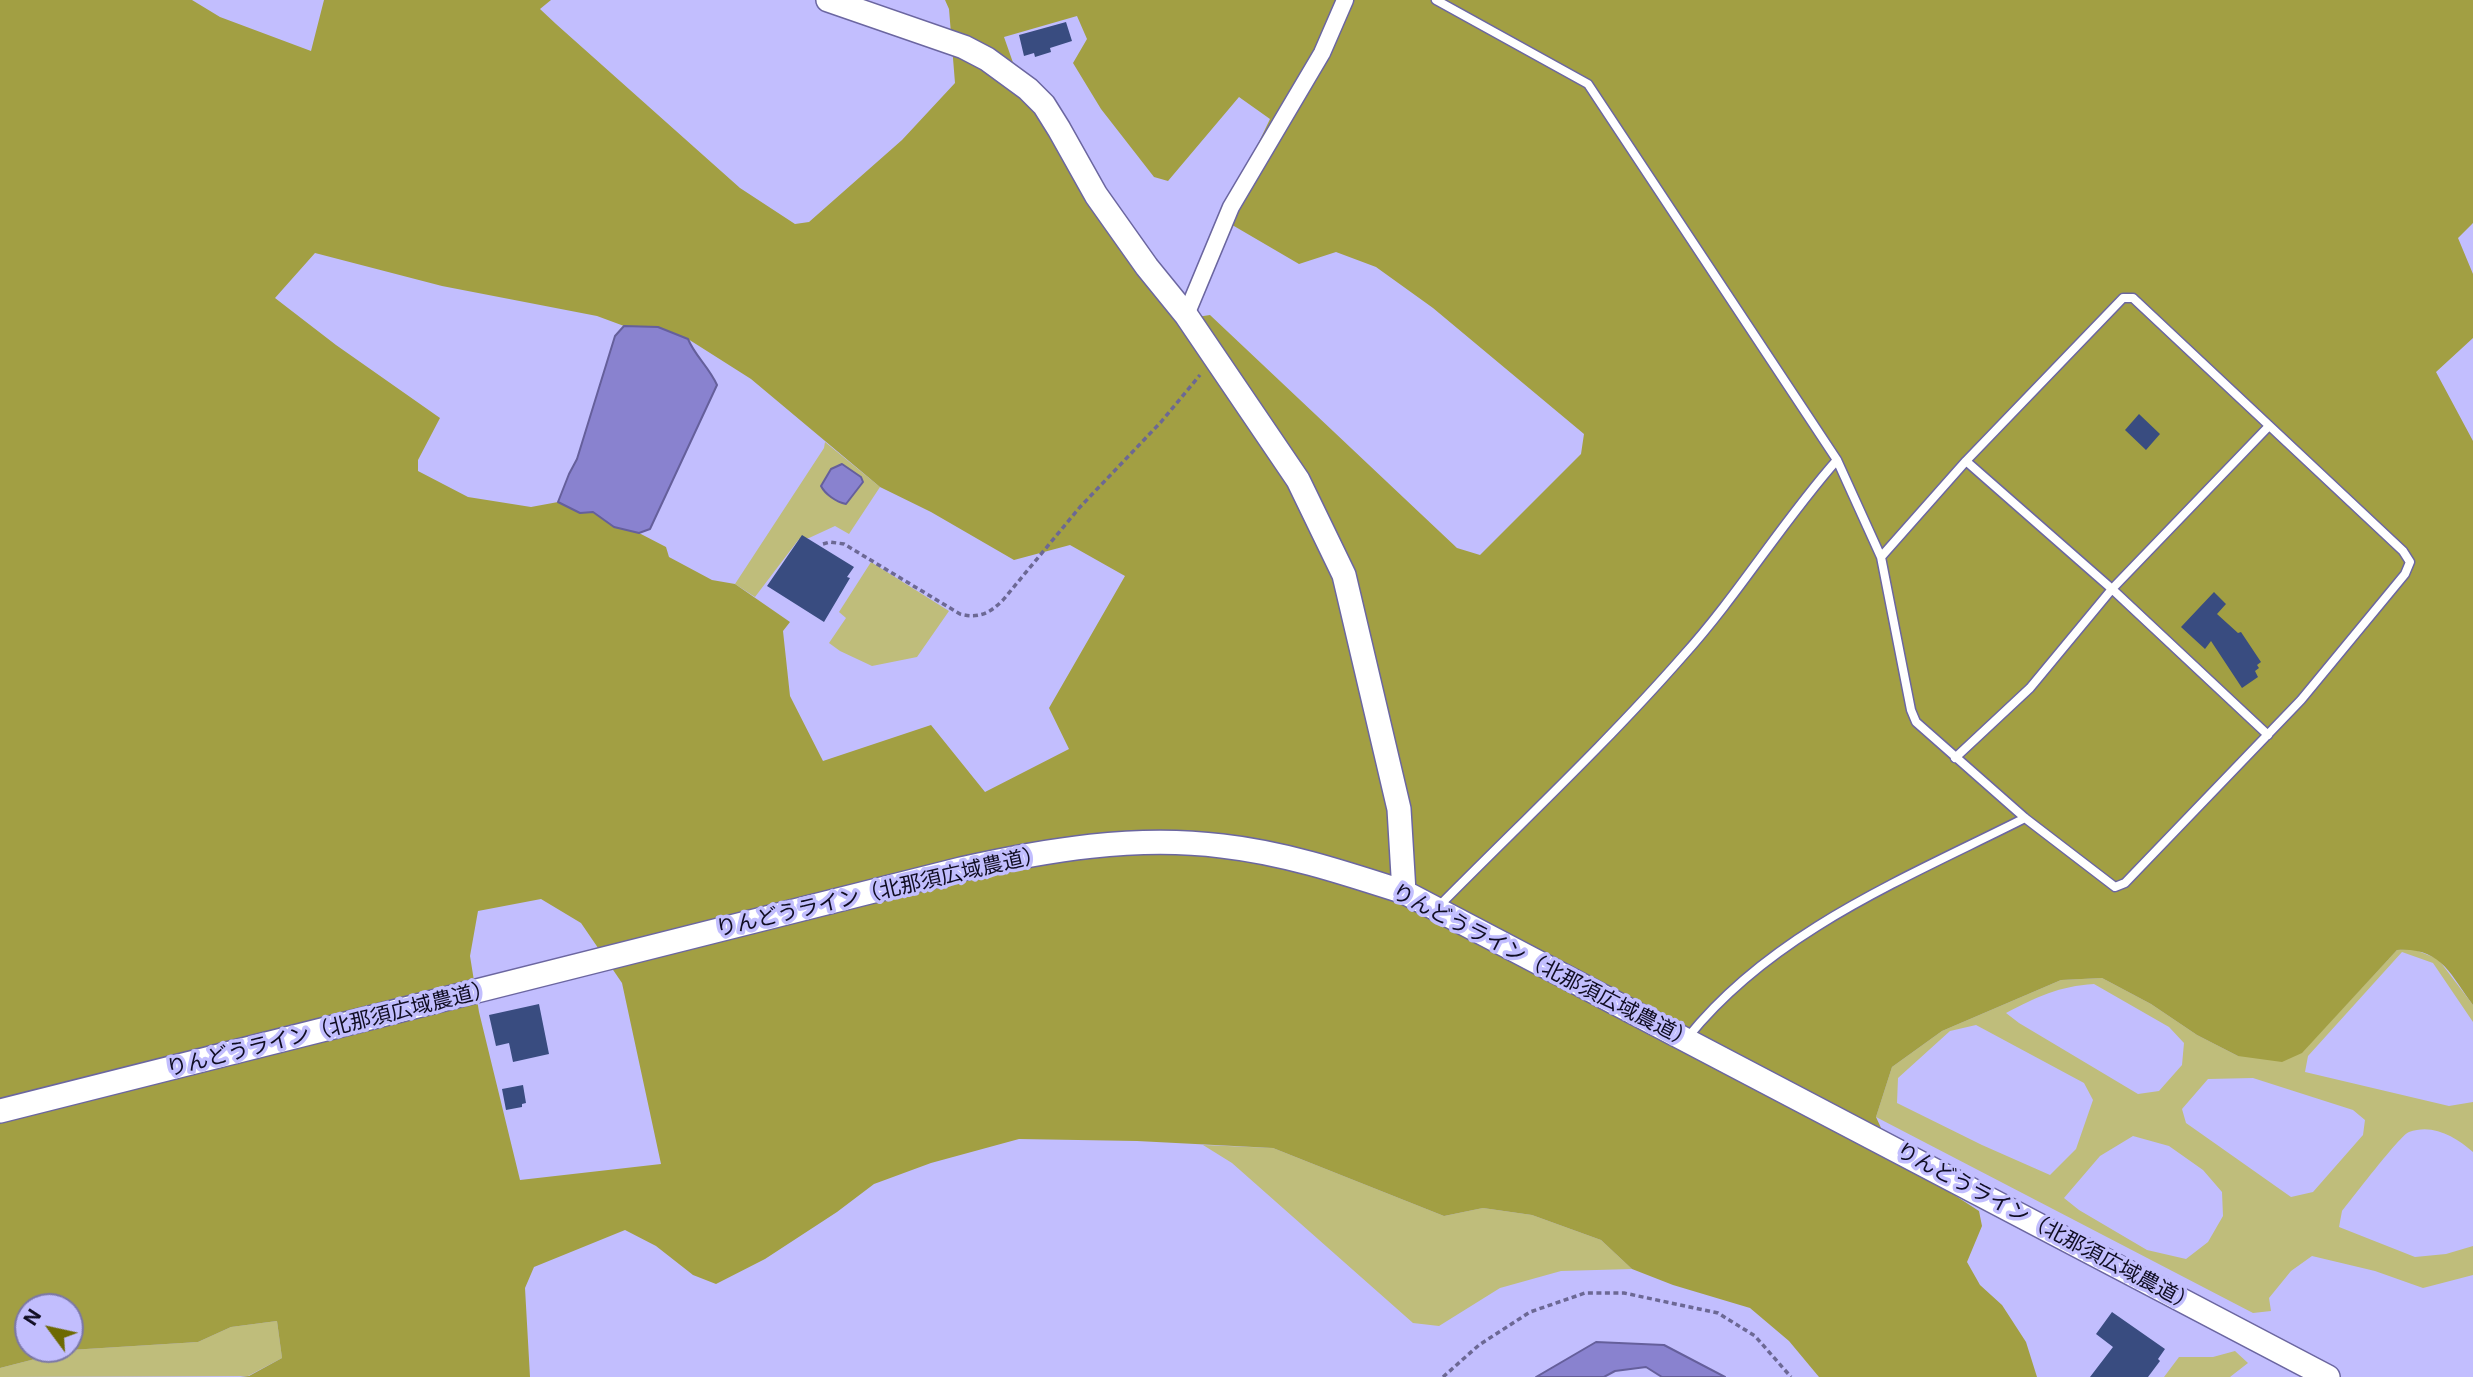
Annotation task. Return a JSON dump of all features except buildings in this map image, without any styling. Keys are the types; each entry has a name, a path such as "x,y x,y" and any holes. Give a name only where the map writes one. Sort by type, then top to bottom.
{"street":[{"path":"828,0 964,47 987,59 1028,89 1044,105 1096,195 1186,316 1298,480 1344,575 1399,809 1404,892"},
{"path":"1186,316 1231,208 1322,53 1345,0"},
{"name":"りんどうライン（北那須広域農道）","path":"0,1111 961,869 1040,852 1114,843 1167,842 1222,846 1292,858 1404,892 2328,1377"}],"lane":[{"path":"1436,0 1588,84 1837,460 1881,557 1910,710 1916,722 2025,818 2115,887 2125,883 2301,700 2396,585 2410,562 2403,551 2133,298 2123,298 1966,461 1881,557"},
{"path":"1955,758 2031,688 2112,589 2269,426"},
{"path":"1436,909 1586,762 1683,657 1721,613 1809,492 1837,460"},
{"path":"1966,461 2112,589 2268,735"},
{"path":"1686,1040 1710,1009 1750,973 1845,908 2025,818"}],"path":[{"path":"823,544 844,544 960,614 970,617 989,613 1003,600 1080,506 1161,422 1215,358"},
{"path":"1443,1377 1479,1345 1530,1312 1585,1293 1624,1293 1718,1313 1755,1336 1791,1377"}],"shaded area":[{"path":"0,0 192,0 220,17 311,51 324,0 551,0 540,9 556,24 740,188 795,224 809,222 902,140 955,83 949,9 945,0 2473,0 2473,223 2458,238 2473,274 2473,338 2436,372 2473,441 2473,1005 2450,973 2434,958 2412,950 2397,950 2302,1053 2282,1062 2238,1056 2197,1035 2151,1004 2102,978 2061,980 1942,1031 1892,1067 1876,1117 1894,1156 1979,1211 1982,1226 1967,1262 1980,1285 2002,1305 2026,1342 2037,1377 1819,1377 1789,1341 1750,1308 1673,1285 1632,1269 1601,1240 1532,1215 1483,1208 1444,1216 1273,1148 1137,1141 1019,1139 931,1163 874,1184 765,1259 716,1284 693,1275 656,1246 625,1230 534,1267 525,1288 530,1377 240,1377 249,1376 282,1358 277,1321 231,1327 198,1342 84,1349 84,1293 14,1293 14,1363 19,1363 0,1368","holes":["1077,16 1087,39 1073,63 1101,109 1154,177 1168,181 1239,97 1270,119 1222,219 1299,264 1336,252 1376,267 1433,308 1584,434 1581,454 1480,555 1457,548 1210,315 1184,319 1017,74 1004,37","315,253 442,286 597,316 624,326 658,327 688,339 751,379 880,487 931,512 1014,560 1070,545 1125,576 1049,708 1069,749 985,792 931,725 823,761 790,696 783,631 790,622 735,584 712,580 669,557 666,547 639,533 614,527 593,512 580,513 558,502 531,507 468,497 418,471 418,460 440,418 336,345 275,298","541,899 581,923 622,983 661,1164 520,1180 479,1012 470,956 478,911"]},
{"path":"624,326 658,327 688,339 717,385 650,529 639,533 614,527 593,512 580,513 558,502 577,459 615,336"},
{"path":"825,442 880,487 849,534 835,526 809,538 799,539 755,597 735,584 824,448"},
{"path":"842,464 861,477 863,482 846,504 831,497 821,486 831,469"},
{"path":"871,562 949,611 917,657 872,666 829,643 846,618 839,612"},
{"path":"2413,949 2438,959 2473,1005 2473,1022 2433,963 2402,952 2308,1056 2305,1072 2449,1106 2473,1102 2473,1152 2459,1141 2435,1130 2409,1132 2386,1155 2342,1211 2339,1227 2415,1257 2446,1254 2473,1246 2473,1275 2423,1288 2375,1271 2312,1256 2291,1271 2269,1298 2271,1311 2253,1313 1876,1117 1892,1067 1942,1031 2061,980 2102,978 2151,1004 2197,1035 2238,1056 2302,1052 2397,950","holes":["2094,984 2169,1027 2184,1043 2182,1065 2159,1091 2138,1094 2006,1013 2048,993","1976,1025 2084,1083 2093,1100 2076,1149 2050,1175 1897,1103 1898,1078 1950,1031","2253,1078 2353,1110 2365,1120 2363,1135 2313,1192 2291,1197 2186,1123 2182,1109 2208,1079","2133,1136 2169,1146 2203,1170 2222,1192 2223,1216 2208,1242 2186,1259 2147,1250 2079,1210 2064,1198 2100,1156"]},
{"path":"1203,1145 1273,1148 1444,1216 1483,1208 1532,1215 1601,1240 1632,1269 1561,1271 1500,1288 1439,1326 1413,1323 1232,1163"},
{"path":"277,1321 282,1358 248,1376 0,1377 0,1368 19,1363 84,1363 84,1349 198,1342 231,1327"},
{"path":"1596,1342 1664,1345 1725,1377 1662,1377 1646,1367 1615,1371 1604,1377 1536,1377"},
{"path":"2235,1351 2248,1363 2230,1377 2164,1377 2179,1357 2213,1357"}]}
